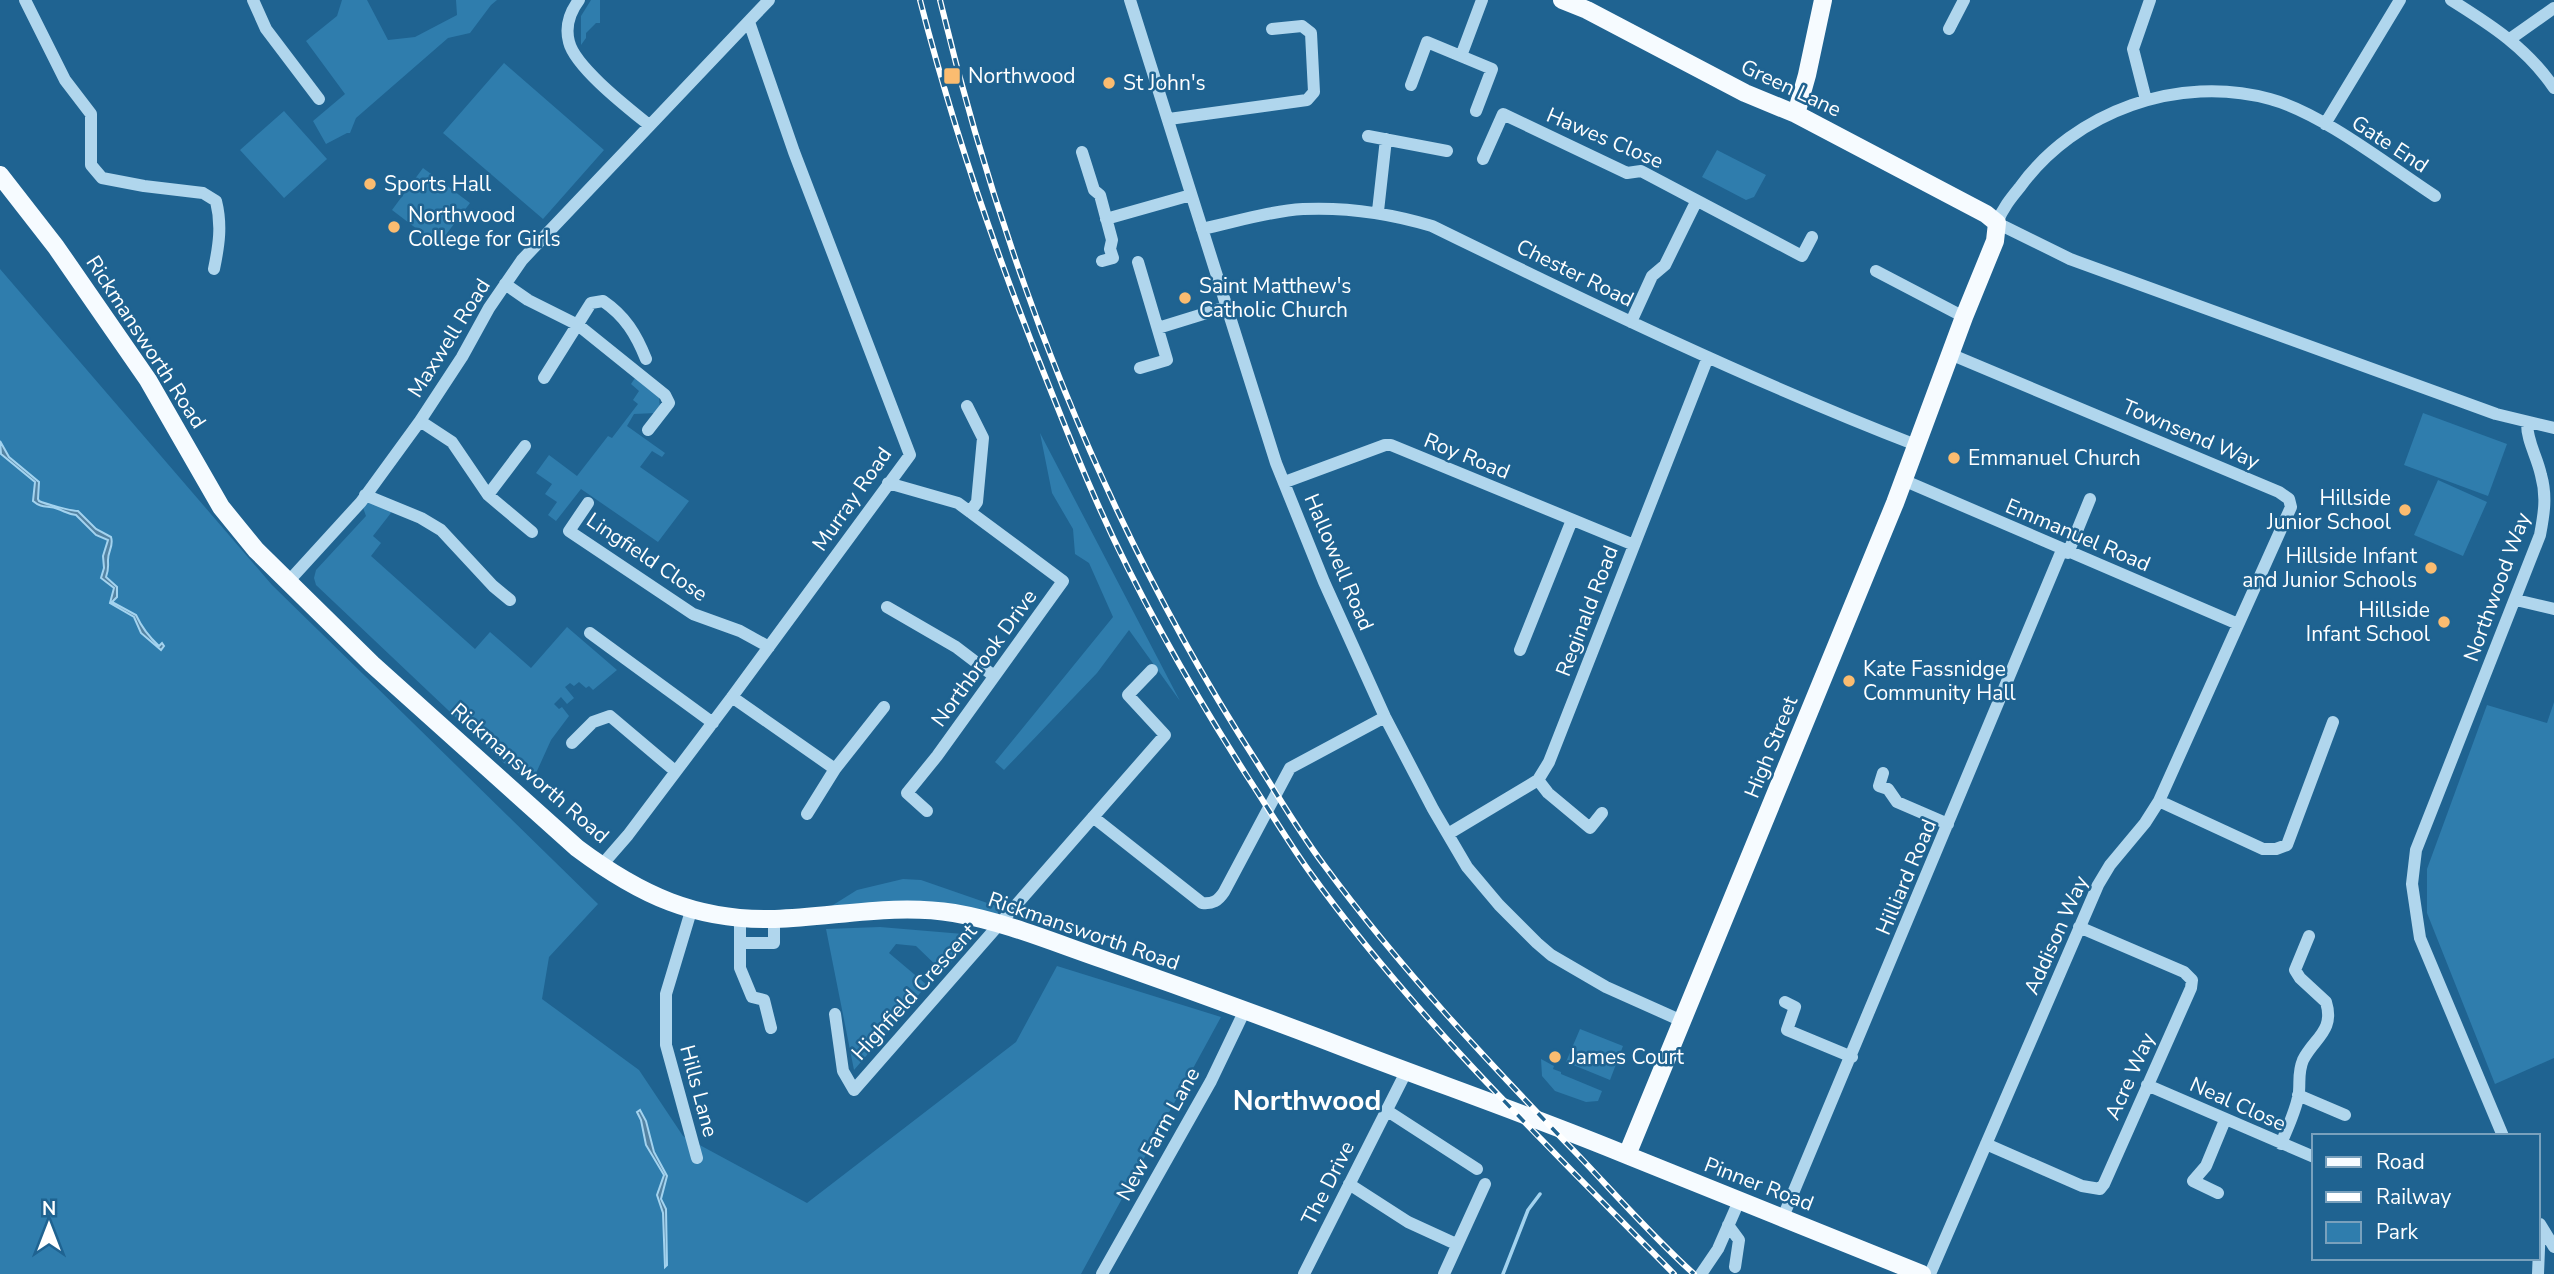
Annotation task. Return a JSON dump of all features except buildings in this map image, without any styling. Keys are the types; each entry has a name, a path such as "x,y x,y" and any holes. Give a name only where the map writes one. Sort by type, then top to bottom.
{"main road":[{"name":"Green Lane","path":"1562,0 1587,10 1745,93 1796,114 1974,208 1997,223"},
{"path":"1796,114 1823,0"},
{"name":"Rickmansworth Road","path":"0,175 56,247 148,380 221,506 256,550 372,664 577,848 601,866 639,888 691,911 740,918 774,919 909,909 953,913 1001,923 1245,1010 1579,1137"},
{"name":"High Street","path":"1627,1155 1903,480 1995,241 1997,223"},
{"name":"Pinner Road","path":"1579,1137 1922,1274"}],"street":[{"path":"25,0 65,80 91,114 92,165 102,178 202,193 216,201 220,217 220,242 214,269"},
{"path":"253,0 266,29 319,99"},
{"path":"579,0 570,14 568,28 568,41 574,54 599,81 649,125"},
{"name":"Maxwell Road","path":"288,583 365,495 420,421 505,284 533,247 769,0"},
{"name":"Hallowell Road","path":"1130,0 1276,463 1324,582 1385,717 1448,834 1467,867 1499,905 1551,955 1606,987 1682,1021"},
{"path":"1461,56 1482,0"},
{"path":"1949,29 1964,0"},
{"path":"2146,100 2133,49 2150,0"},
{"path":"2325,124 2400,0"},
{"path":"2451,0 2510,39 2534,62 2554,88"},
{"path":"2510,39 2554,8"},
{"name":"Murray Road","path":"601,866 628,835 713,723 910,455 794,152 748,22"},
{"path":"1169,119 1307,100 1314,92 1311,33 1302,26 1272,29"},
{"path":"1410,85 1427,42 1492,69 1476,111"},
{"name":"Gate End","path":"1997,223 2001,212 2031,170 2059,144 2099,119 2146,100 2198,92 2236,93 2272,99 2325,124 2435,196"},
{"name":"Hawes Close","path":"1483,159 1503,114 1627,173 1641,171 1696,202"},
{"path":"1367,136 1447,151"},
{"path":"1378,211 1386,139"},
{"path":"1082,152 1094,190 1100,195 1112,240 1110,249 1113,258 1102,261"},
{"path":"1106,219 1191,195"},
{"path":"1631,322 1652,276 1665,265 1696,202 1802,256 1812,237"},
{"name":"Chester Road","path":"1202,229 1301,209 1378,211 1432,226 1708,357 1817,406 1916,444"},
{"path":"1997,223 2070,259 2496,414 2554,428"},
{"path":"1138,262 1167,359 1140,368"},
{"path":"1876,271 1964,317"},
{"path":"505,284 528,300 578,325 665,395 669,402 648,430"},
{"path":"544,378 591,303 603,301 618,312 630,327 646,359"},
{"path":"1158,328 1226,307"},
{"name":"Townsend Way","path":"1950,354 2279,492 2289,499 2291,508 2238,624"},
{"name":"Reginald Road","path":"1538,780 1549,762 1708,357"},
{"path":"888,483 958,503 970,512 977,502 983,438 967,406"},
{"path":"420,421 452,442 488,495 531,532"},
{"name":"Northwood Way","path":"2502,1134 2420,938 2412,884 2416,850 2540,535 2546,509 2541,473 2527,438 2527,423"},
{"name":"Roy Road","path":"1285,482 1391,445 1634,545"},
{"path":"488,495 525,446"},
{"name":"Emmanuel Road","path":"1903,480 2065,552 2238,624"},
{"path":"365,495 421,518 441,530 493,586 510,600"},
{"name":"Hilliard Road","path":"1783,1217 1948,824 2090,499"},
{"name":"Lingfield Close","path":"588,503 569,531 693,614 740,631 769,648"},
{"name":"Northbrook Drive","path":"927,811 907,793 937,756 1063,581 970,512"},
{"path":"1520,650 1572,520"},
{"path":"2516,600 2554,609"},
{"path":"887,607 956,648 994,676"},
{"name":"Addison Way","path":"1930,1274 2079,927 2110,865 2145,823 2159,801 2238,624"},
{"path":"590,633 713,723"},
{"path":"1001,923 1165,735 1128,695 1152,670"},
{"path":"732,697 835,769"},
{"path":"807,814 835,769 884,707"},
{"path":"572,743 593,722 610,716 676,771"},
{"path":"1093,817 1202,902 1210,904 1219,900 1224,892 1290,768 1385,717"},
{"path":"2159,801 2263,849 2276,849 2287,845 2333,722"},
{"path":"1884,773 1879,786 1888,789 1897,802 1948,824"},
{"path":"1448,834 1538,780 1548,793 1590,828 1602,813"},
{"name":"Hills Lane","path":"691,911 666,994 666,1045 697,1158"},
{"path":"740,918 740,968 752,997 764,1000 771,1028"},
{"path":"740,943 774,943 774,919"},
{"name":"Highfield Crescent","path":"835,1014 844,1071 854,1090 1001,923"},
{"name":"Acre Way","path":"1986,1144 2082,1186 2100,1189 2191,988 2192,979 2183,972 2079,927"},
{"path":"2281,1144 2298,1095 2298,1072 2305,1057 2324,1034 2328,1018 2326,1002 2295,970 2309,936"},
{"path":"1785,1002 1796,1007 1787,1030 1852,1057"},
{"name":"New Farm Lane","path":"1102,1274 1211,1081 1245,1010"},
{"name":"The Drive","path":"1304,1274 1406,1072"},
{"name":"Neal Close","path":"2147,1085 2312,1156"},
{"path":"2298,1095 2345,1115"},
{"path":"1387,1110 1477,1169"},
{"path":"2218,1193 2193,1181 2206,1166 2225,1120"},
{"path":"1349,1184 1408,1222 1457,1244"},
{"path":"1444,1274 1485,1184"},
{"path":"1701,1274 1718,1249 1738,1201"},
{"path":"2540,1224 2554,1247"},
{"path":"1728,1225 1740,1240 1735,1267"}],"green space":[{"path":"342,0 367,0 388,40 415,37 457,15 456,0 497,0 470,33 448,38 356,118 350,133 326,144 313,121 345,94 306,41 337,16"},
{"path":"591,0 600,0 600,23 596,23 586,33 581,45 581,16"},
{"path":"504,63 604,150 543,219 443,133"},
{"path":"284,111 327,159 284,198 240,150"},
{"path":"1717,150 1766,175 1754,197 1746,200 1702,177"},
{"path":"423,168 470,203 438,245 392,210"},
{"path":"0,269 272,585 598,904 549,957 542,999 639,1070 683,1136 807,1203 1016,1042 1057,966 1221,1017 1081,1274 0,1274"},
{"path":"635,378 659,397 660,408 656,413 634,414 627,426 665,453 662,457 652,451 640,467 689,501 658,542 581,489 556,521 548,515 557,502 545,494 552,484 536,473 549,455 577,476 608,436 612,438 638,404 633,400 639,391 631,384"},
{"path":"2423,413 2507,444 2488,496 2404,465"},
{"path":"1040,433 1180,701 1129,630 1097,673 1004,770 995,762 1113,617 1089,563 1075,554 1073,529 1052,493"},
{"path":"2438,480 2487,502 2463,556 2414,535"},
{"path":"365,495 394,509 373,536 381,543 371,556 475,649 490,632 531,668 567,627 617,670 593,690 579,682 565,687 574,698 567,704 561,697 554,704 559,709 562,707 569,716 551,740 532,782 504,763 316,585 316,570 366,516 361,502"},
{"path":"2554,702 2554,1058 2495,1084 2427,913 2427,869 2487,705 2547,723"},
{"path":"903,879 921,880 996,906 1001,923 953,913 817,915 857,890"},
{"path":"880,927 975,935 943,972 916,946 896,944 889,953 927,985 854,1070 826,929"},
{"path":"1580,1029 1623,1046 1610,1080 1566,1062"},
{"path":"1541,1059 1554,1066 1553,1069 1561,1074 1602,1091 1598,1101 1586,1102 1555,1091 1542,1076"}],"shaded area":[{"path":"0,441 9,457 39,482 39,501 78,511 96,529 111,537 106,577 117,587 117,597 112,602 136,615 152,639 159,646 162,643 164,646 161,650 141,633 134,617 110,603 114,588 101,578 108,540 96,535 76,515 33,501 35,482 1,454"},
{"path":"640,1110 646,1121 654,1152 667,1176 661,1199 666,1209 665,1267 663,1213 657,1195 664,1175 646,1145 637,1112"}],"waterway":[{"path":"1503,1274 1528,1210 1540,1194"}],"railway":[{"path":"920,0 978,195 1030,339 1070,439 1126,565 1204,707 1309,871 1393,978 1531,1129 1674,1274"},
{"path":"940,0 966,101 1029,299 1108,491 1154,584 1204,675 1307,840 1383,941 1511,1085 1649,1231 1694,1274"}],"place":[{"name":"Northwood","path":"952,76"},
{"name":"St John's","path":"1109,83"},
{"name":"Sports Hall","path":"370,184"},
{"name":"Northwood College for Girls","path":"394,227"},
{"name":"Saint Matthew's Catholic Church","path":"1185,298"},
{"name":"Emmanuel Church","path":"1954,458"},
{"name":"Hillside Junior School","path":"2405,510"},
{"name":"Hillside Infant and Junior Schools","path":"2431,568"},
{"name":"Hillside Infant School","path":"2444,622"},
{"name":"Kate Fassnidge Community Hall","path":"1849,681"},
{"name":"James Court","path":"1555,1057"}],"district":[{"name":"Northwood","path":"1307,1100"}]}
